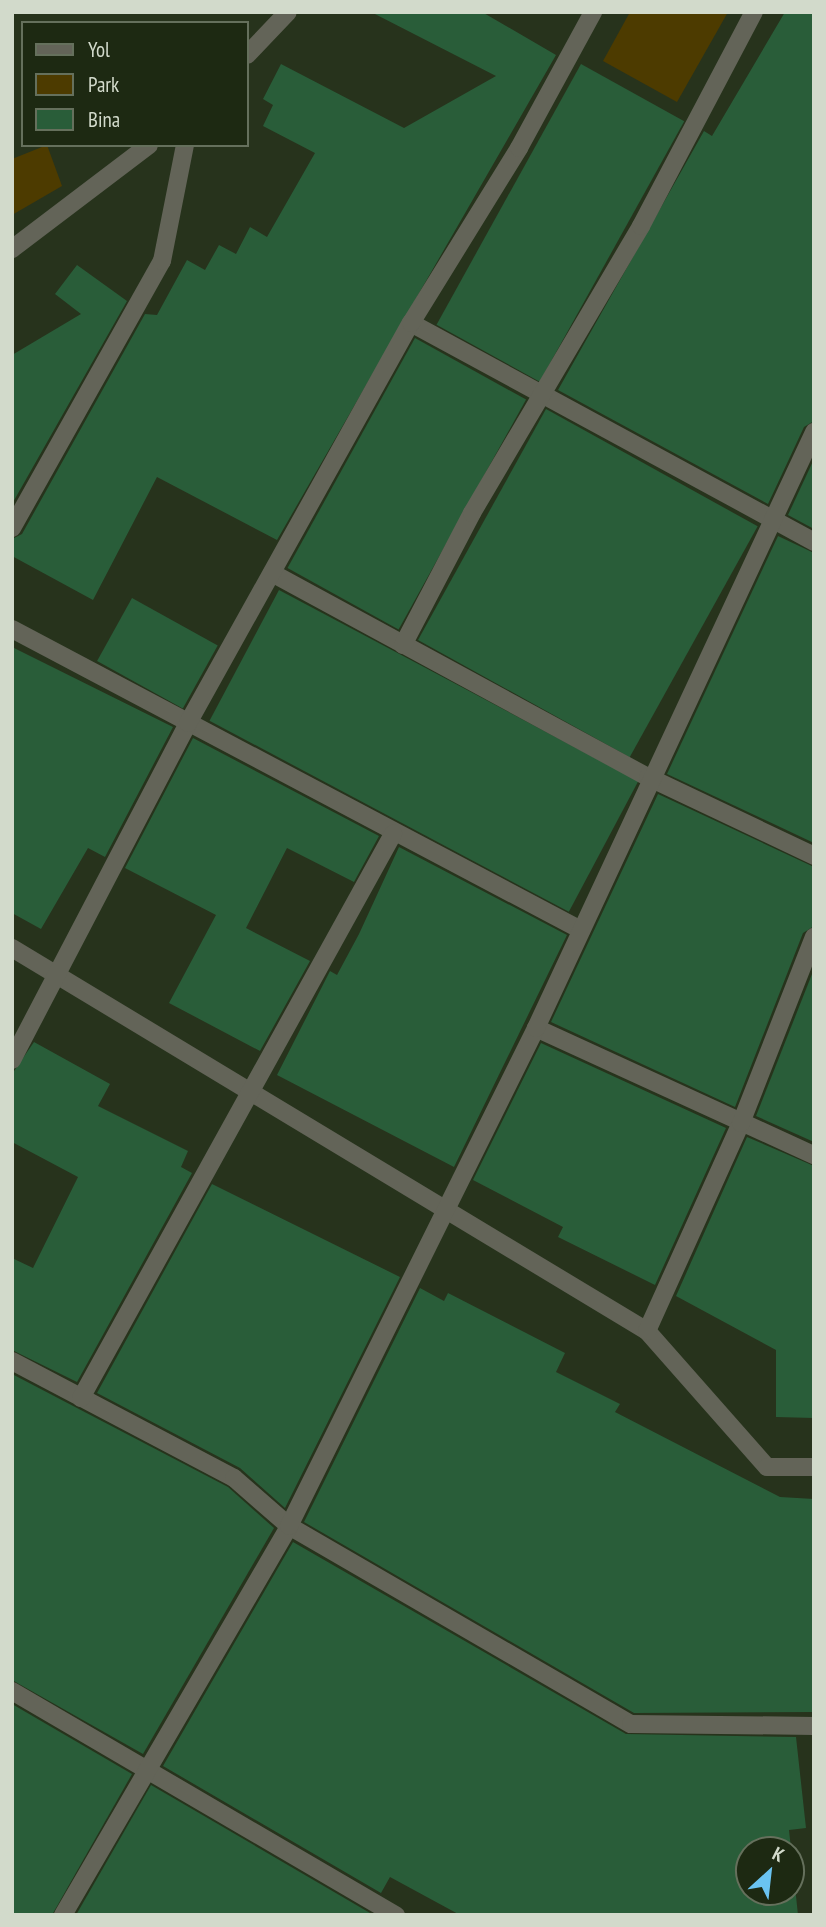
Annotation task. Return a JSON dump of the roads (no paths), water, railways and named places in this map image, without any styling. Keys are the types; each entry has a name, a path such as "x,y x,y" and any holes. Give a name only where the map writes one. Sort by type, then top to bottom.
{"street":[{"path":"248,54 288,12"},
{"path":"12,1060 188,723 411,323 519,148 593,12"},
{"path":"403,645 472,513 542,399 754,12"},
{"path":"12,249 146,147"},
{"path":"12,528 162,261 185,147"},
{"path":"411,323 542,399 814,542"},
{"path":"63,1915 289,1525 445,1206 536,1028 648,777 814,432"},
{"path":"272,573 648,777 814,856"},
{"path":"12,629 393,834 581,930"},
{"path":"81,1398 250,1088 393,834"},
{"path":"648,1331 741,1123 814,937"},
{"path":"12,948 58,972 648,1331 767,1467 814,1467"},
{"path":"536,1028 814,1155"},
{"path":"12,1361 234,1478 289,1525 631,1724 814,1726"},
{"path":"12,1691 148,1768 391,1913"}]}
